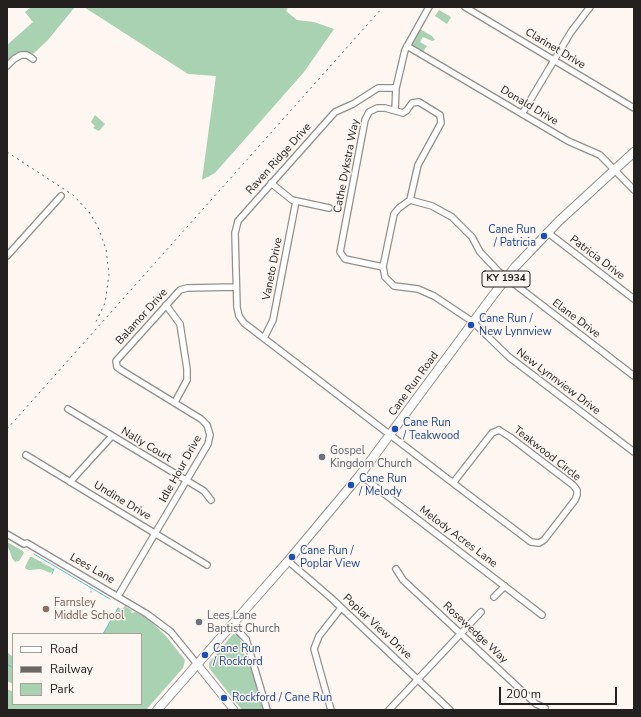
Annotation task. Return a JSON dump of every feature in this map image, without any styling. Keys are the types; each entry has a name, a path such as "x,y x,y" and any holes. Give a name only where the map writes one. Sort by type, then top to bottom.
{"highway":[{"name":"Cane Run Road","path":"157,710 288,561 360,475 506,278 547,232 634,152"}],"main road":[{"path":"197,664 234,710"}],"street":[{"path":"395,110 396,88 407,46 429,7"},
{"name":"Clarinet Drive","path":"465,7 634,108"},
{"path":"522,114 571,32 590,7"},
{"name":"Donald Drive","path":"407,46 576,146 600,155 634,190"},
{"path":"7,66 21,55 27,55 33,59"},
{"name":"Raven Ridge Drive","path":"236,287 236,225 271,183 335,112 354,104 378,88 396,88"},
{"name":"Cathe Dykstra Way","path":"383,267 345,259 341,255 340,249 365,120 369,112 377,108 405,112 412,103 419,102 442,118 441,123 418,165 410,200"},
{"path":"271,183 290,200 329,208"},
{"path":"7,256 61,196"},
{"path":"383,267 394,214 399,208 410,200 432,206 452,217 472,237 487,261 506,278"},
{"name":"Vaneto Drive","path":"264,338 273,320 296,201"},
{"name":"Patricia Drive","path":"547,232 634,299"},
{"name":"New Lynnview Drive","path":"383,267 385,277 391,284 399,287 418,289 425,292 473,322 509,357 634,452"},
{"name":"Elane Drive","path":"506,278 634,376"},
{"name":"Balamor Drive","path":"116,364 118,359 177,293 184,289 236,287"},
{"name":"Teakwood Circle","path":"236,287 237,307 240,318 390,435 453,483 531,542 536,544 544,540 578,495 574,485 499,430 489,436 453,483"},
{"path":"166,305 180,324 187,369 187,380 175,402"},
{"name":"Idle Hour Drive","path":"116,364 121,370 201,419 207,425 210,432 208,444 118,596"},
{"name":"Nally Court","path":"68,409 204,491 211,500"},
{"path":"70,482 112,436"},
{"name":"Undine Drive","path":"26,455 207,565"},
{"name":"Melody Acres Lane","path":"360,475 542,615"},
{"name":"Lees Lane","path":"7,530 147,614 171,632 197,664"},
{"name":"Lees Lane","path":"7,534 24,544 27,543"},
{"name":"Poplar View Drive","path":"288,561 341,608 450,710"},
{"name":"Rosewedge Way","path":"396,569 403,580 536,704 545,708"},
{"path":"494,597 505,586"},
{"path":"331,710 314,649 319,636 341,608"},
{"path":"389,710 481,612"},
{"path":"232,625 241,632 246,639 267,710"}],"green space":[{"path":"31,7 75,7 47,41 33,54 23,52 7,63 7,45 33,22 25,12"},
{"path":"84,7 288,7 286,11 297,20 314,22 334,29 304,72 215,173 202,180 216,76 188,74"},
{"path":"439,10 451,17 447,24 435,16"},
{"path":"418,28 432,36 435,40 432,41 423,37 420,42 427,46 422,53 410,44"},
{"path":"95,115 105,124 99,131 93,128 95,126 91,122"},
{"path":"7,542 23,551 24,553 19,561 15,562 12,558 7,547"},
{"path":"30,557 54,569 51,573 41,569 26,569 25,567"},
{"path":"125,606 132,611 131,613 135,612 148,619 166,636 185,660 183,668 146,710 7,710 7,689 12,692 12,705 142,705 142,633 104,633 118,608 122,609"},
{"path":"233,634 238,635 240,638 245,656 248,657 259,698 264,710 242,710 209,668 209,663 211,660"},
{"path":"7,652 12,656 12,684 7,681"}],"waterway":[{"path":"7,538 23,548"},
{"path":"34,554 110,599"},
{"path":"52,574 54,569"},
{"path":"104,633 118,608"},
{"path":"7,664 12,667"}],"railway":[{"path":"7,429 383,7"},
{"path":"7,152 73,195 89,212 98,227 106,249 109,275 105,303 95,324"}],"place":[{"name":"Cane Run / Patricia","path":"544,236"},
{"name":"Cane Run / New Lynnview","path":"471,325"},
{"name":"Cane Run / Teakwood","path":"395,429"},
{"name":"Gospel Kingdom Church","path":"322,457"},
{"name":"Cane Run / Melody","path":"351,485"},
{"name":"Cane Run / Poplar View","path":"292,557"},
{"name":"Farnsley Middle School","path":"46,609"},
{"name":"Lees Lane Baptist Church","path":"199,622"},
{"name":"Cane Run / Rockford","path":"205,655"},
{"name":"Rockford / Cane Run","path":"224,698"}]}
